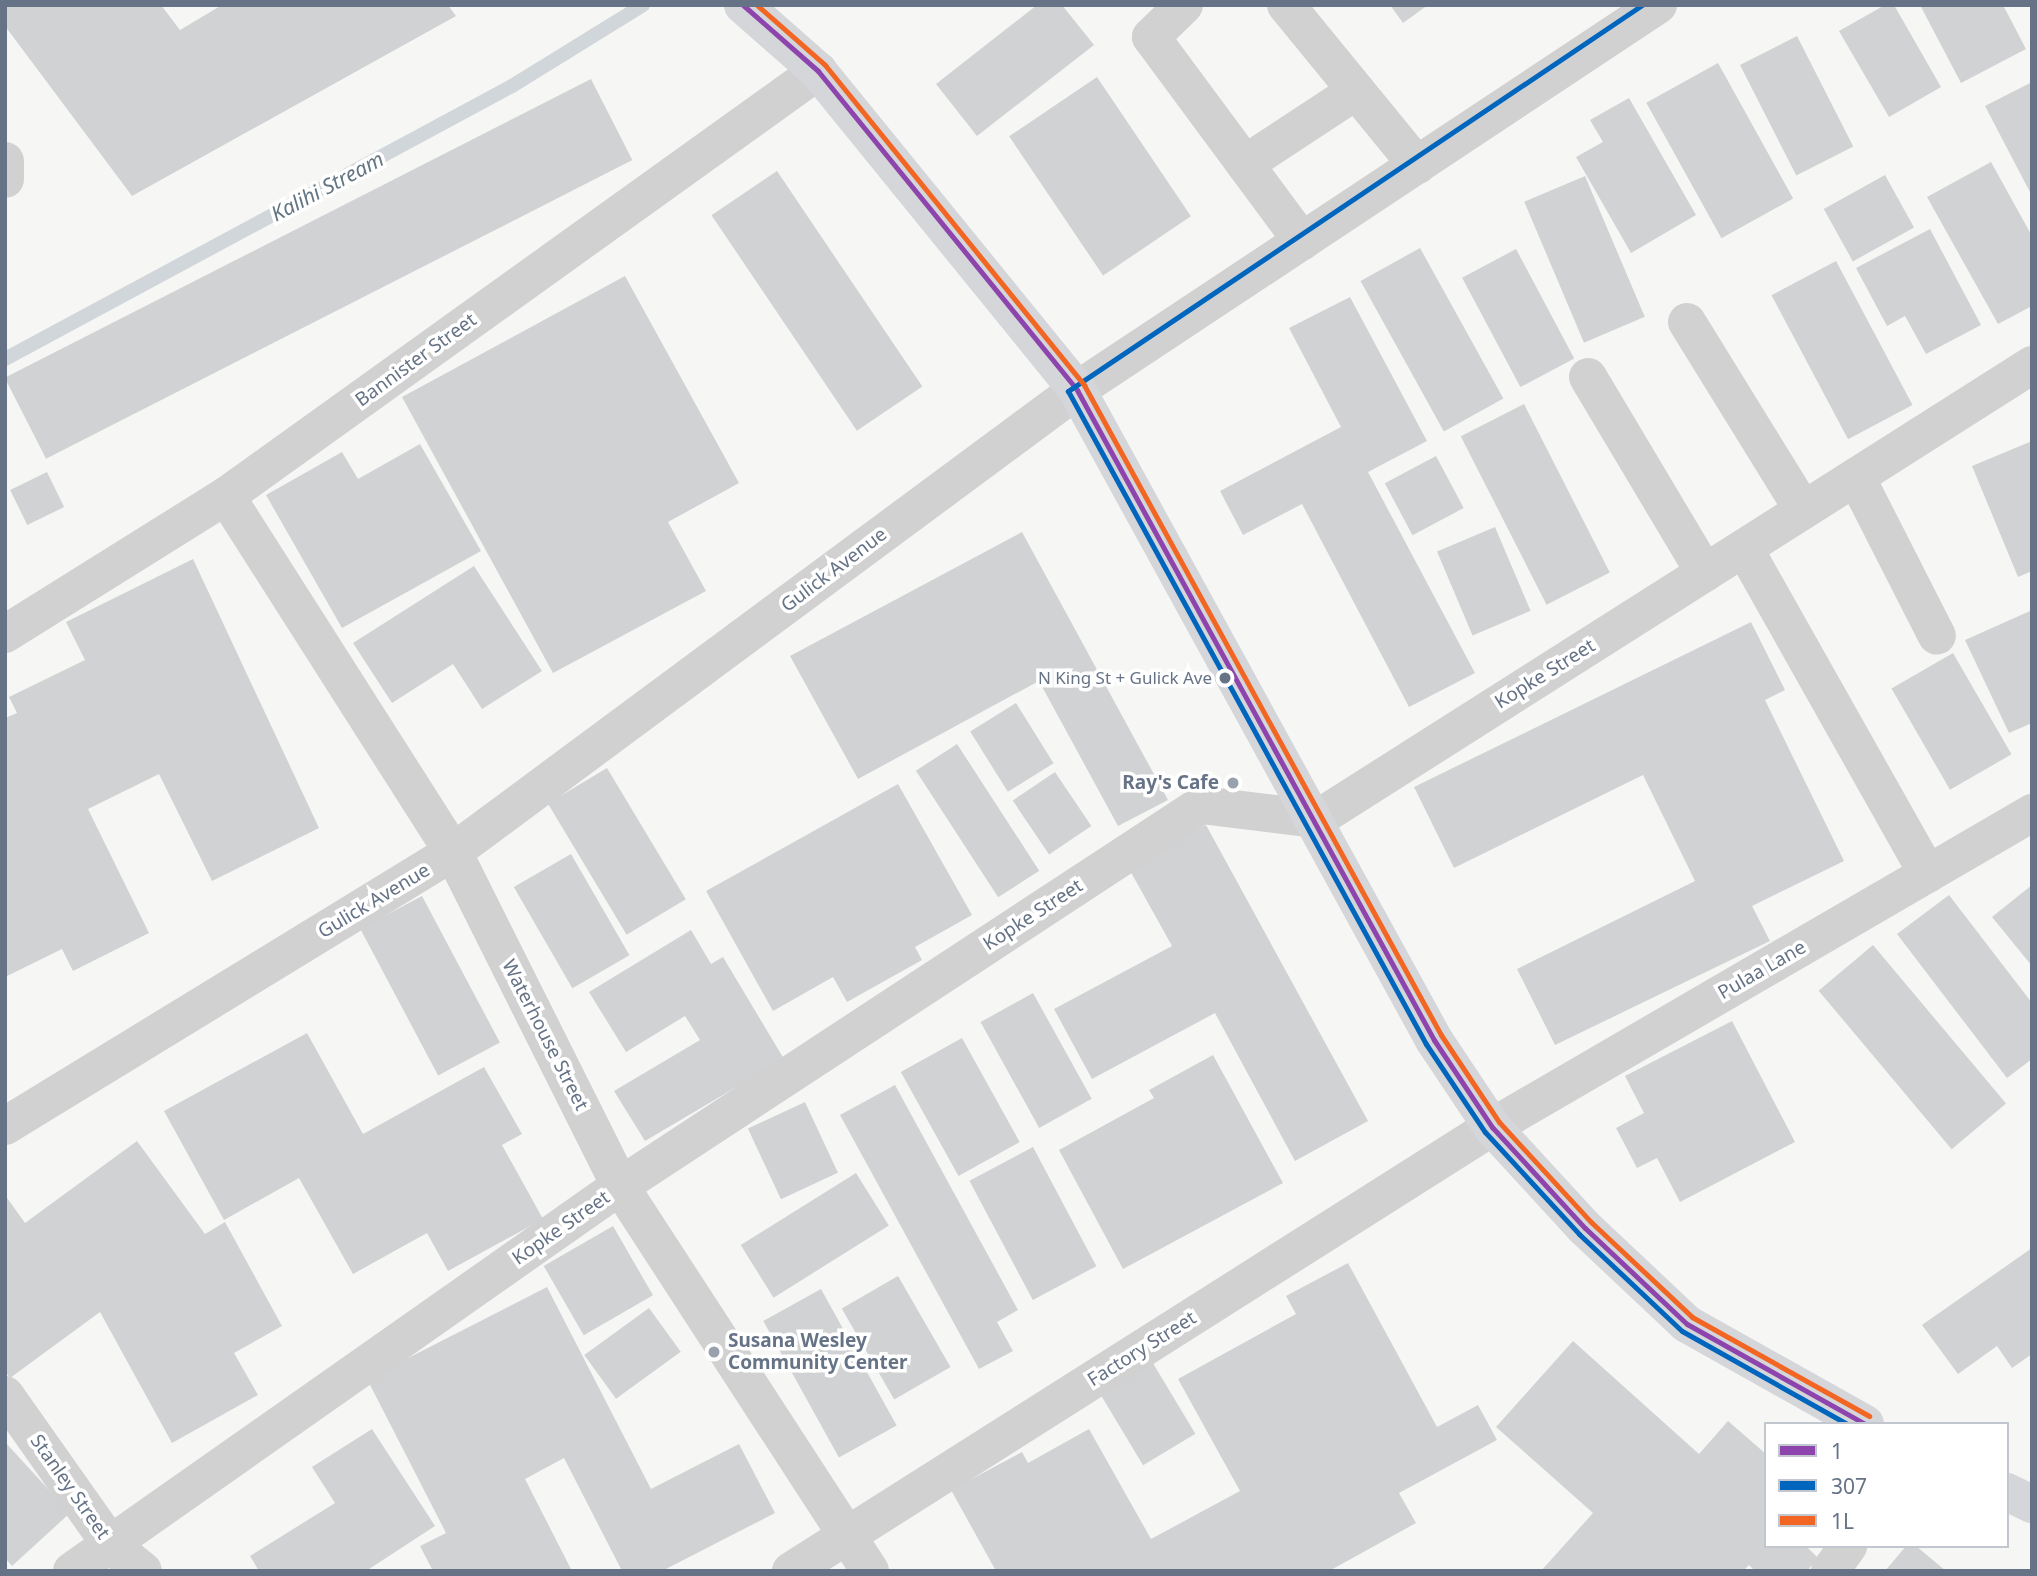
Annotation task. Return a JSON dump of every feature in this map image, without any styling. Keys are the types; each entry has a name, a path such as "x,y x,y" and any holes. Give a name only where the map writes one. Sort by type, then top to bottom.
{"main road":[{"path":"754,15 818,71 1077,390 1317,819 1434,1040 1492,1127 1585,1228 1688,1324 1861,1422"},
{"path":"2009,1493 2032,1504"}],"street":[{"path":"1184,5 1151,37 1301,241"},
{"path":"1286,5 1416,165"},
{"name":"Gulick Avenue","path":"5,1126 453,852 1077,390 1416,165 1617,16 1658,5"},
{"name":"Bannister Street","path":"5,634 226,496 818,71"},
{"path":"1245,164 1356,91"},
{"path":"5,161 5,179"},
{"path":"1687,322 1803,510"},
{"name":"Kopke Street","path":"72,1571 620,1186 1201,805 1317,819 2032,365"},
{"path":"1588,377 1705,573"},
{"path":"1856,477 1937,636"},
{"name":"Waterhouse Street","path":"226,496 453,852 620,1186 870,1571"},
{"path":"1744,548 1928,874"},
{"name":"Pulaa Lane","path":"1492,1127 2032,813"},
{"name":"Factory Street","path":"791,1571 1492,1127"},
{"name":"Stanley Street","path":"5,1395 111,1545 143,1571"},
{"path":"1830,1571 1847,1548"}],"building":[{"path":"5,5 161,5 180,30 222,5 448,5 456,16 132,196 5,26"},
{"path":"1037,5 1062,5 1094,45 977,136 936,84"},
{"path":"1390,5 1428,5 1403,23"},
{"path":"1885,5 1894,5 1941,87 1889,117 1839,31"},
{"path":"1920,5 2003,5 2026,49 1961,83"},
{"path":"1797,36 1853,146 1796,176 1740,65"},
{"path":"1718,63 1793,199 1721,238 1646,103"},
{"path":"1097,77 1191,216 1103,276 1009,136"},
{"path":"591,79 632,160 46,459 5,378"},
{"path":"2032,82 2032,196 1985,106"},
{"path":"1629,98 1696,215 1631,253 1576,157 1603,142 1590,120"},
{"path":"1991,162 2032,236 2032,306 1998,324 1927,197"},
{"path":"777,171 922,387 857,431 712,215"},
{"path":"1885,175 1914,227 1853,261 1824,209"},
{"path":"1585,176 1645,317 1584,343 1524,202"},
{"path":"1930,229 1981,325 1926,354 1905,316 1887,326 1856,268"},
{"path":"1420,248 1503,398 1444,431 1361,281"},
{"path":"1516,249 1574,358 1520,387 1462,278"},
{"path":"1836,261 1913,405 1848,439 1772,295"},
{"path":"625,276 739,483 668,522 706,591 553,673 402,397"},
{"path":"1350,297 1427,441 1368,472 1475,673 1409,707 1302,504 1243,535 1220,491 1341,427 1289,328"},
{"path":"1524,404 1610,572 1547,605 1461,436"},
{"path":"2032,441 2032,571 2018,577 1972,466"},
{"path":"420,444 481,551 342,628 266,495 342,452 358,479"},
{"path":"1436,456 1464,508 1412,535 1385,483"},
{"path":"47,472 64,507 27,525 10,490"},
{"path":"1495,527 1531,611 1473,635 1437,552"},
{"path":"1022,532 1168,800 1118,826 1039,681 858,779 790,656"},
{"path":"193,559 319,828 212,881 159,774 88,809 149,933 73,971 62,949 5,977 5,718 17,713 9,697 85,660 66,622"},
{"path":"474,566 542,671 482,709 453,664 392,703 353,643"},
{"path":"2030,611 2032,723 2009,733 1965,640"},
{"path":"1751,622 1785,690 1765,700 1844,861 1752,906 1770,941 1555,1045 1517,969 1695,881 1643,775 1454,868 1414,787"},
{"path":"1953,653 2012,754 1950,790 1892,688"},
{"path":"1016,703 1054,763 1008,792 970,732"},
{"path":"957,744 1039,871 998,897 916,771"},
{"path":"607,768 686,899 627,935 548,804"},
{"path":"1055,772 1091,826 1049,854 1013,801"},
{"path":"898,784 972,915 915,947 922,960 847,1002 833,977 773,1011 706,891"},
{"path":"1206,825 1368,1121 1295,1161 1215,1013 1092,1079 1054,1009 1172,946 1128,867"},
{"path":"571,854 630,955 572,988 514,887"},
{"path":"2032,885 2032,966 1992,917"},
{"path":"1949,895 2032,1003 2032,1059 2007,1078 1897,934"},
{"path":"422,896 500,1043 438,1075 360,929"},
{"path":"691,930 711,964 723,957 784,1059 645,1141 614,1091 700,1040 685,1016 626,1052 589,992"},
{"path":"1873,945 2006,1104 1952,1149 1819,991"},
{"path":"1033,993 1092,1099 1039,1128 981,1022"},
{"path":"1732,1021 1795,1142 1680,1202 1657,1158 1637,1168 1616,1128 1644,1113 1625,1076"},
{"path":"307,1033 363,1134 484,1067 522,1134 502,1145 543,1219 448,1271 427,1233 353,1274 299,1178 224,1220 164,1111"},
{"path":"962,1038 1020,1142 958,1176 901,1072"},
{"path":"1213,1055 1283,1183 1123,1269 1059,1150 1154,1098 1149,1090"},
{"path":"895,1085 1018,1310 997,1322 1013,1351 979,1369 840,1115"},
{"path":"805,1102 838,1173 781,1199 748,1129"},
{"path":"137,1141 205,1234 225,1222 282,1326 234,1353 258,1395 172,1443 100,1312 10,1378 5,1371 5,1195 25,1223"},
{"path":"1033,1147 1096,1266 1033,1300 969,1181"},
{"path":"856,1173 889,1226 774,1298 741,1245"},
{"path":"613,1226 653,1295 584,1335 544,1266"},
{"path":"2032,1248 2032,1354 2012,1368 1997,1346 1958,1374 1922,1325"},
{"path":"1348,1263 1437,1427 1478,1405 1497,1440 1399,1493 1416,1523 1329,1571 996,1571 951,1490 1022,1452 1028,1463 1089,1429 1151,1539 1240,1491 1178,1379 1296,1314 1286,1296"},
{"path":"898,1276 951,1367 894,1399 842,1308"},
{"path":"547,1287 651,1489 739,1444 775,1513 662,1571 622,1571 564,1458 525,1479 572,1571 433,1571 420,1546 446,1533 367,1379"},
{"path":"821,1289 897,1425 839,1457 763,1321"},
{"path":"649,1308 681,1352 616,1399 584,1355"},
{"path":"1573,1341 1699,1454 1728,1421 1764,1452 1764,1548 1808,1548 1818,1558 1807,1571 1755,1571 1749,1565 1743,1571 1541,1571 1593,1513 1496,1427"},
{"path":"1148,1355 1195,1434 1143,1465 1096,1386"},
{"path":"372,1429 435,1526 366,1571 259,1571 250,1556 335,1503 312,1467"},
{"path":"5,1442 70,1513 12,1566 5,1558"},
{"path":"1904,1548 1918,1548 1946,1571 1885,1571"}],"waterway":[{"name":"Kalihi Stream","path":"5,359 512,86 643,5"}],"transit line":[{"name":"1","path":"743,5 818,71 1077,390 1434,1040 1492,1127 1585,1228 1687,1324 1861,1422"},
{"name":"1L","path":"757,5 825,65 1084,385 1441,1035 1499,1122 1591,1222 1692,1317 1869,1416"},
{"name":"307","path":"1642,5 1068,391 1426,1044 1485,1132 1579,1234 1682,1331 1843,1422"}],"place":[{"name":"N King St + Gulick Ave","path":"1225,678"},
{"name":"Ray's Cafe","path":"1233,783"},
{"name":"Susana Wesley Community Center","path":"714,1352"}]}
